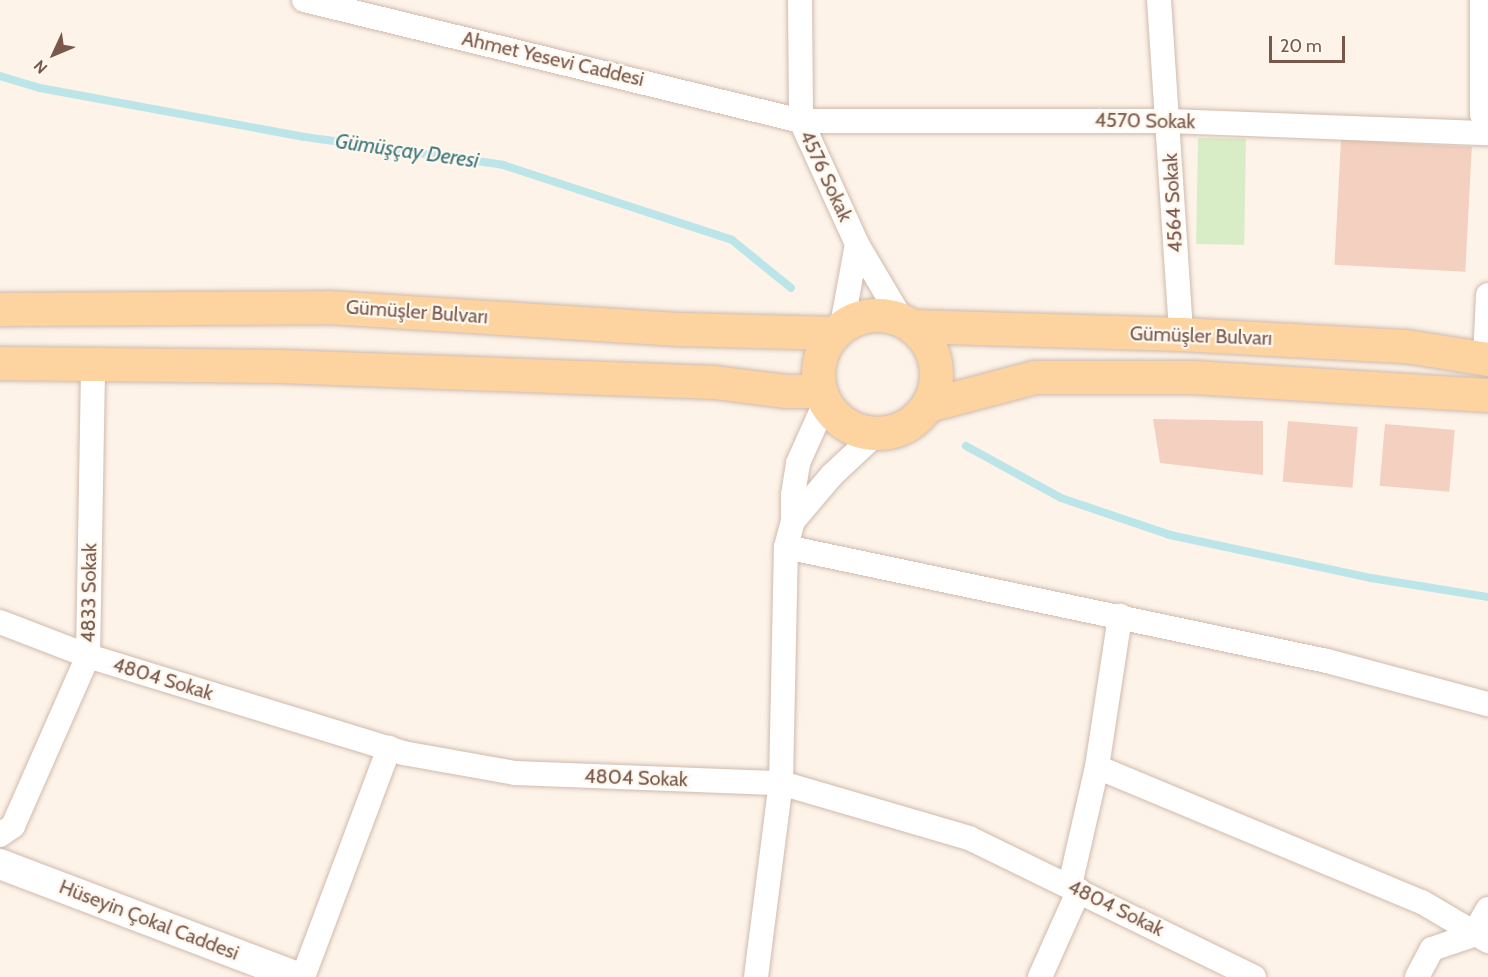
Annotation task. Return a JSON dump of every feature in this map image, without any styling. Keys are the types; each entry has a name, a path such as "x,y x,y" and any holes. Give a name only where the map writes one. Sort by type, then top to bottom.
{"main road":[{"name":"Gümüşler Bulvarı","path":"0,309 328,307 681,329 838,329"},
{"path":"878,314 907,323 934,357 936,381 928,405 911,423 876,434 841,422 822,397 820,354 838,329 878,314"},
{"name":"Gümüşler Bulvarı","path":"907,323 1406,346 1486,359"},
{"path":"0,363 292,366 702,381 822,397"},
{"name":"Gümüşler Bulvarı","path":"928,405 1035,377 1193,377 1488,395"}],"street":[{"name":"Ahmet Yesevi Caddesi","path":"304,0 801,121"},
{"name":"4576 Sokak","path":"800,0 801,121 857,244 907,323"},
{"name":"4564 Sokak","path":"1159,0 1181,334"},
{"path":"1482,0 1482,114 1488,123"},
{"name":"4570 Sokak","path":"801,121 1168,121 1488,133"},
{"name":"4576 Sokak","path":"838,329 857,244"},
{"path":"1486,359 1488,295"},
{"name":"4833 Sokak","path":"0,836 13,826 88,656 93,364"},
{"path":"756,977 781,783 786,547 793,521 798,463 822,397"},
{"path":"793,521 832,474 876,434"},
{"path":"786,547 1327,661 1488,704"},
{"path":"1040,977 1075,888 1097,767 1120,616"},
{"name":"4804 Sokak","path":"0,622 88,656 389,748 515,773 781,783 969,838 1254,977"},
{"path":"303,977 389,748"},
{"path":"1097,767 1422,902 1480,938"},
{"name":"Hüseyin Çokal Caddesi","path":"0,864 297,977"},
{"path":"1480,938 1488,909"},
{"path":"1418,977 1432,948 1480,938"}],"green space":[{"path":"1198,138 1246,139 1244,245 1196,244"}],"building":[{"path":"1341,140 1472,147 1465,272 1334,265"},
{"path":"1153,419 1263,421 1263,475 1160,463"},
{"path":"1288,421 1358,427 1352,488 1283,482"},
{"path":"1385,424 1455,430 1449,492 1380,486"}],"waterway":[{"name":"Gümüşçay Deresi","path":"0,76 40,88 305,137 503,165 732,240 791,288"},
{"path":"966,446 1061,498 1170,535 1371,578 1488,597"}]}
